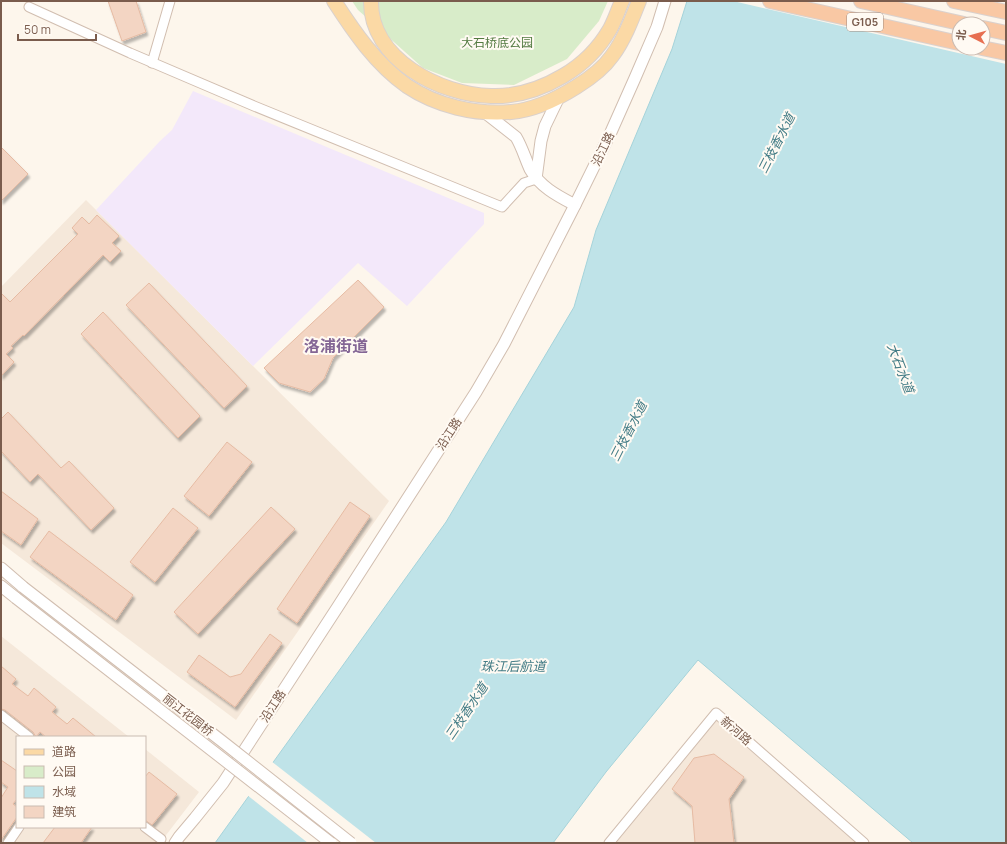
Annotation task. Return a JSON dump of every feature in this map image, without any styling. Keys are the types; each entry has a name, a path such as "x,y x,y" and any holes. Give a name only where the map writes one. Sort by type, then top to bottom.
{"highway":[{"name":"G105","path":"770,1 951,41"},
{"name":"G105","path":"861,1 951,21"},
{"path":"954,1 1006,12"},
{"path":"991,30 1006,33"},
{"path":"991,50 1006,53"}],"main road":[{"path":"334,1 367,48 398,79 416,92 436,101 457,108 484,112 511,112 544,103 572,90 586,80 600,69 609,59 623,38 639,1"},
{"path":"371,1 376,29 389,50 402,63 417,74 435,84 462,93 491,96 528,92 547,85 578,66 596,49 610,29 622,1"}],"street":[{"path":"152,63 170,1"},
{"name":"沿江路","path":"165,841 177,840 223,783 476,392 511,331 611,132 636,78 657,27 665,1"},
{"path":"29,7 152,63 502,207 524,183 536,179"},
{"path":"536,179 541,141 545,126 559,97"},
{"path":"484,112 506,129 520,143 536,179 552,193 575,205"},
{"name":"丽江花园桥","path":"1,568 23,587 224,742 351,843"},
{"name":"丽江花园桥","path":"1,586 331,843"},
{"name":"新河路","path":"609,843 716,713 864,843"},
{"path":"1,715 28,736"},
{"path":"8,843 18,828"},
{"path":"146,828 165,841"}],"shaded area":[{"path":"193,91 484,213 484,224 407,306 358,263 253,366 96,210 172,130"},
{"path":"86,200 389,501 236,720 1,543 1,287"},
{"path":"1,636 128,736 16,736 16,828 146,828 146,750 199,792 160,843 1,843"},
{"path":"716,713 864,843 609,843"}],"green space":[{"name":"大石桥底公园","path":"352,1 608,1 599,21 567,59 514,85 462,83 423,68 358,10"}],"water":[{"path":"687,1 1006,1 1006,843 913,843 698,660 606,772 553,843 215,843 446,522 574,307 596,230 672,49"}],"pier":[{"path":"733,1 1006,1 1006,64 971,56 991,56 991,16 951,16 951,51"},
{"path":"271,761 376,843 308,843 247,795"}],"building":[{"path":"108,1 136,1 146,32 122,41"},
{"path":"1,147 28,174 1,201"},
{"path":"97,215 119,236 112,243 121,251 110,262 103,255 24,336 23,335 11,346 13,348 6,354 14,362 1,376 1,293 10,302 78,234 72,228 82,217 89,224"},
{"path":"358,280 384,307 333,358 324,379 310,392 279,383 264,368"},
{"path":"149,283 247,386 224,408 126,305"},
{"path":"103,312 200,416 178,438 81,334"},
{"path":"8,412 61,468 69,461 114,508 91,530 38,474 30,482 1,451 1,419"},
{"path":"227,442 252,462 209,516 184,496"},
{"path":"1,491 38,519 21,545 1,531"},
{"path":"350,502 370,516 297,623 277,609"},
{"path":"271,507 295,529 198,634 174,612"},
{"path":"173,508 198,528 155,582 130,562"},
{"path":"49,531 133,595 116,620 30,557"},
{"path":"270,634 282,643 235,707 187,672 199,655 230,677 241,674"},
{"path":"1,666 16,679 12,684 28,696 34,688 56,707 52,712 67,724 73,718 95,736 45,736 40,732 35,736 33,732 5,710 1,709"},
{"path":"714,754 744,777 729,799 734,843 695,843 692,806 672,789 694,758"},
{"path":"1,760 16,770 16,800 13,804 16,806 16,818 1,840 1,798 8,787 1,782"},
{"path":"149,772 177,794 152,825 146,821 146,776"},
{"path":"54,828 91,828 81,843 43,843"}],"district":[{"name":"洛浦街道","path":"336,346"}],"water label":[{"name":"三枝香水道","path":"776,143"},
{"name":"大石水道","path":"901,368"},
{"name":"三枝香水道","path":"628,431"},
{"name":"珠江后航道","path":"513,666"},
{"name":"三枝香水道","path":"466,711"}]}
